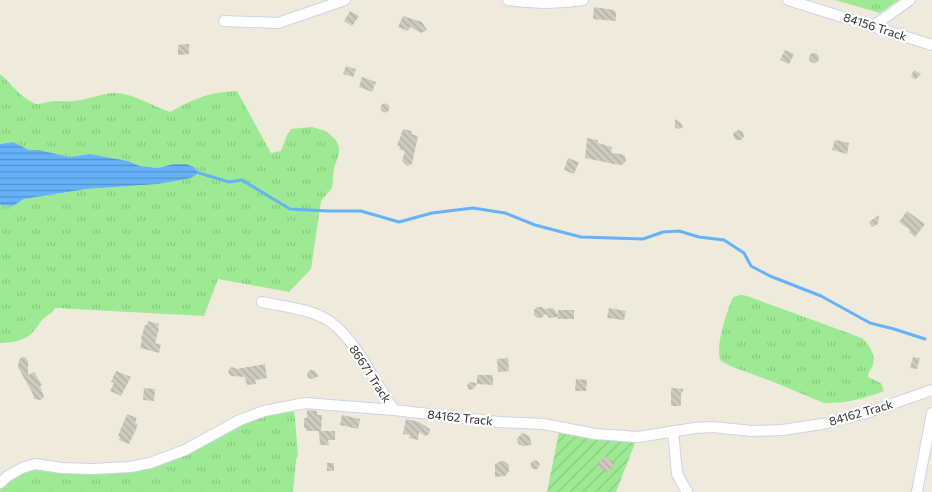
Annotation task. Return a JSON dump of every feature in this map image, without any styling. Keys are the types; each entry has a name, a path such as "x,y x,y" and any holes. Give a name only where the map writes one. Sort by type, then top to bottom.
{"street":[{"path":"224,21 278,23 345,0"},
{"path":"508,0 565,3 583,0"},
{"name":"84156 Track","path":"788,0 932,45"},
{"path":"873,26 910,0"},
{"name":"86671 Track","path":"262,302 322,317 333,324 361,356 394,410"},
{"name":"84162 Track","path":"0,483 22,468 35,464 62,468 92,469 130,467 150,462 185,450 240,420 283,406 305,403 394,410 499,422 544,424 595,434 638,437 713,427 752,431 782,430 864,414 932,390"},
{"path":"917,492 932,413"},
{"path":"673,431 677,474 687,492"}],"green space":[{"path":"835,0 899,0 880,13"},
{"path":"0,74 23,96 37,104 54,101 78,101 115,93 136,98 170,112 202,97 237,91 271,153 281,151 291,129 312,127 326,131 336,140 339,154 334,168 332,188 321,201 311,269 289,292 218,279 204,316 55,308 28,336 8,343 0,343 0,205 13,206 24,199 87,189 158,184 173,164 158,168 140,166 128,161 90,154 70,157 39,150 29,150 13,142 0,144"},
{"path":"741,295 862,338 867,343 874,357 868,377 881,383 884,391 840,403 824,403 721,361 719,348 725,320 733,297"},
{"path":"294,408 298,455 293,492 0,492 14,477 30,469 78,473 121,473 157,467 182,456 243,423 268,414"},
{"path":"559,432 635,443 616,492 547,492"}],"water":[{"path":"13,142 29,150 39,150 70,157 90,154 128,161 140,166 158,168 173,164 186,164 194,167 199,173 191,178 158,184 87,189 24,199 13,206 0,205 0,144"}],"building":[{"path":"594,7 614,10 616,21 593,19"},
{"path":"350,11 359,16 352,26 344,21"},
{"path":"403,16 422,22 427,30 421,33 410,27 408,31 398,27"},
{"path":"189,44 189,54 178,55 178,45"},
{"path":"785,50 794,54 789,64 780,60"},
{"path":"812,53 816,53 819,58 818,62 812,63 809,60 809,56"},
{"path":"346,66 356,69 353,77 343,74"},
{"path":"914,70 921,74 916,79 911,76"},
{"path":"362,77 376,82 372,92 359,87"},
{"path":"385,103 390,108 385,113 380,108"},
{"path":"675,119 681,123 683,127 675,128"},
{"path":"403,129 412,131 411,134 418,136 412,164 407,166 402,161 405,151 399,149 400,146 397,146"},
{"path":"739,130 743,132 744,137 741,140 736,140 733,136 734,132"},
{"path":"587,138 598,140 598,143 612,147 611,153 622,154 625,156 626,161 619,165 585,158"},
{"path":"835,140 849,143 847,154 832,150"},
{"path":"568,158 579,162 574,174 564,170"},
{"path":"907,211 925,224 915,237 909,232 910,230 899,222"},
{"path":"879,215 878,224 872,227 869,222"},
{"path":"537,307 544,309 553,308 558,314 558,310 574,310 574,319 549,318 546,314 541,318 537,318 534,315 534,310"},
{"path":"609,308 626,311 624,320 607,318"},
{"path":"148,321 159,324 155,343 161,345 159,353 140,348 145,325 147,325"},
{"path":"25,357 28,361 28,375 34,372 42,385 40,386 44,397 40,400 34,399 18,367 19,360"},
{"path":"913,357 920,358 917,369 910,368"},
{"path":"508,358 509,371 498,372 497,359"},
{"path":"265,364 267,378 255,380 256,384 247,385 245,377 231,376 228,372 232,367 237,369"},
{"path":"310,370 314,370 319,376 312,379 308,378 307,373"},
{"path":"116,371 131,377 121,396 110,391 114,383 111,382"},
{"path":"477,375 493,375 493,385 477,384 473,389 469,390 467,385 470,382 477,383"},
{"path":"576,379 587,380 586,391 575,391"},
{"path":"144,388 155,389 154,401 143,400"},
{"path":"671,388 684,389 681,394 681,406 671,406"},
{"path":"307,410 317,411 317,415 322,415 321,431 335,431 335,440 328,440 329,445 320,445 319,431 306,431 306,428 304,428 304,418 307,418"},
{"path":"127,414 137,418 135,423 138,425 129,444 119,440 120,437 118,436"},
{"path":"342,415 360,419 358,429 340,425"},
{"path":"406,419 419,422 430,429 429,434 425,436 419,432 418,440 409,438 410,435 403,434"},
{"path":"522,433 529,436 532,445 523,446 518,444 517,439"},
{"path":"604,456 615,463 608,473 597,466"},
{"path":"501,461 509,465 509,471 505,476 495,477 495,464"},
{"path":"535,461 539,465 535,469 531,465"},
{"path":"327,463 334,463 334,471 327,471"}],"waterway":[{"path":"199,173 229,182 242,180 290,209 361,211 399,222 432,213 473,208 505,213 535,225 581,237 643,239 663,232 679,231 699,237 724,240 744,253 751,266 770,276 821,296 870,323 925,339"}]}
